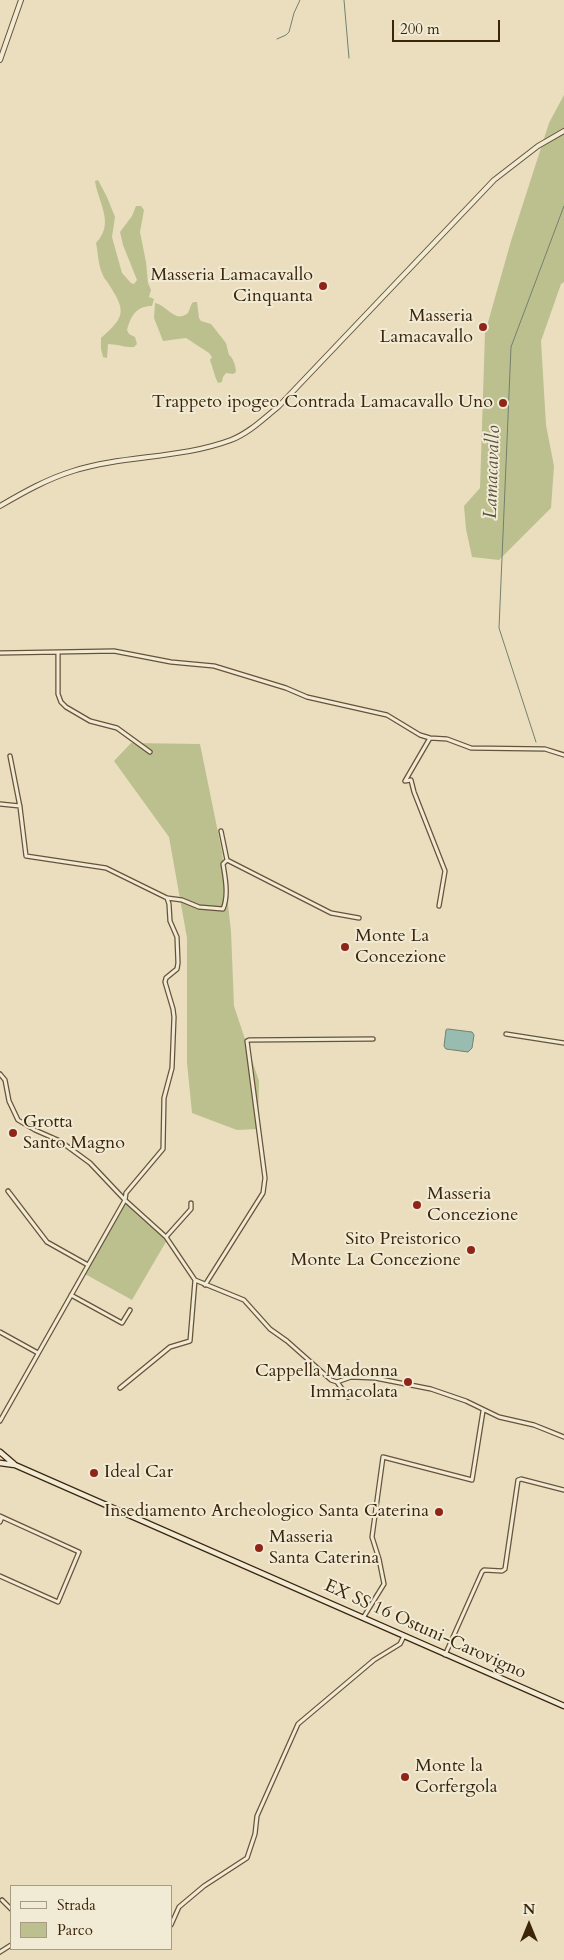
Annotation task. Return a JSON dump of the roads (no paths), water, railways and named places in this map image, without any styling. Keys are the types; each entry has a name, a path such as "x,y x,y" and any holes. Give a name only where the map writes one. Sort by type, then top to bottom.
{"main road":[{"path":"0,1452 15,1465"},
{"path":"0,1463 15,1465"},
{"name":"EX SS 16 Ostuni-Carovigno","path":"15,1465 404,1636 445,1656 564,1706"}],"street":[{"path":"0,60 21,0"},
{"path":"0,506 34,486 73,471 114,462 201,449 232,439 253,427 278,407 494,180 538,146 564,131"},
{"path":"0,653 114,651 170,662 214,666 286,688 307,698 387,716 420,735 430,738 447,739 471,748 545,749 564,755"},
{"path":"58,653 58,694 61,702 90,721 124,731 150,752"},
{"path":"430,738 405,781 411,780 445,871 439,906"},
{"path":"10,756 20,807 26,856 106,868 167,898 173,898 199,907 223,908 226,895 223,864 226,860 221,830"},
{"path":"0,804 20,807"},
{"path":"226,860 330,914 359,918"},
{"path":"0,1421 125,1200 130,1187 162,1152 164,1147 164,1098 172,1068 174,1017 165,982 166,978 177,968 178,963 177,937 170,921 167,898"},
{"path":"506,1034 564,1043"},
{"path":"205,1285 263,1193 265,1178 247,1041 373,1039"},
{"path":"0,1074 5,1080 9,1101 18,1120 35,1130 60,1140 90,1163 125,1200 166,1237 195,1280 244,1300 270,1329 287,1341 331,1380 337,1382 348,1397"},
{"path":"8,1191 47,1242 88,1266"},
{"path":"166,1237 192,1209 191,1203"},
{"path":"120,1388 170,1347 190,1341 195,1280"},
{"path":"72,1294 122,1323 130,1310"},
{"path":"0,1332 38,1353"},
{"path":"337,1382 351,1377 396,1382 431,1389 466,1401 499,1417 534,1425 564,1437"},
{"path":"363,1618 384,1584 372,1538 383,1457 472,1480 483,1410"},
{"path":"445,1656 482,1572 484,1570 502,1571 506,1569 518,1480 521,1479 564,1490"},
{"path":"0,1522 1,1517 79,1552 58,1602 0,1576"},
{"path":"172,1923 179,1907 204,1886 247,1858 255,1834 257,1816 298,1724 374,1660 400,1644 404,1636"},
{"path":"2,1900 10,1908"}],"water":[{"path":"446,1030 472,1032 474,1035 472,1048 468,1052 446,1049 444,1046"}],"waterway":[{"path":"277,39 289,32 300,0"},
{"path":"344,0 349,58"},
{"name":"Lamacavallo","path":"536,742 499,628 511,347 564,206"}],"place":[{"name":"Masseria Lamacavallo Cinquanta","path":"323,286"},
{"name":"Masseria Lamacavallo","path":"483,327"},
{"name":"Trappeto ipogeo Contrada Lamacavallo Uno","path":"503,403"},
{"name":"Monte La Concezione","path":"345,947"},
{"name":"Grotta Santo Magno","path":"13,1133"},
{"name":"Masseria Concezione","path":"417,1205"},
{"name":"Sito Preistorico Monte La Concezione","path":"471,1250"},
{"name":"Cappella Madonna Immacolata","path":"408,1382"},
{"name":"Ideal Car","path":"94,1473"},
{"name":"Insediamento Archeologico Santa Caterina","path":"439,1512"},
{"name":"Masseria Santa Caterina","path":"259,1548"},
{"name":"Monte la Corfergola","path":"405,1777"}]}
